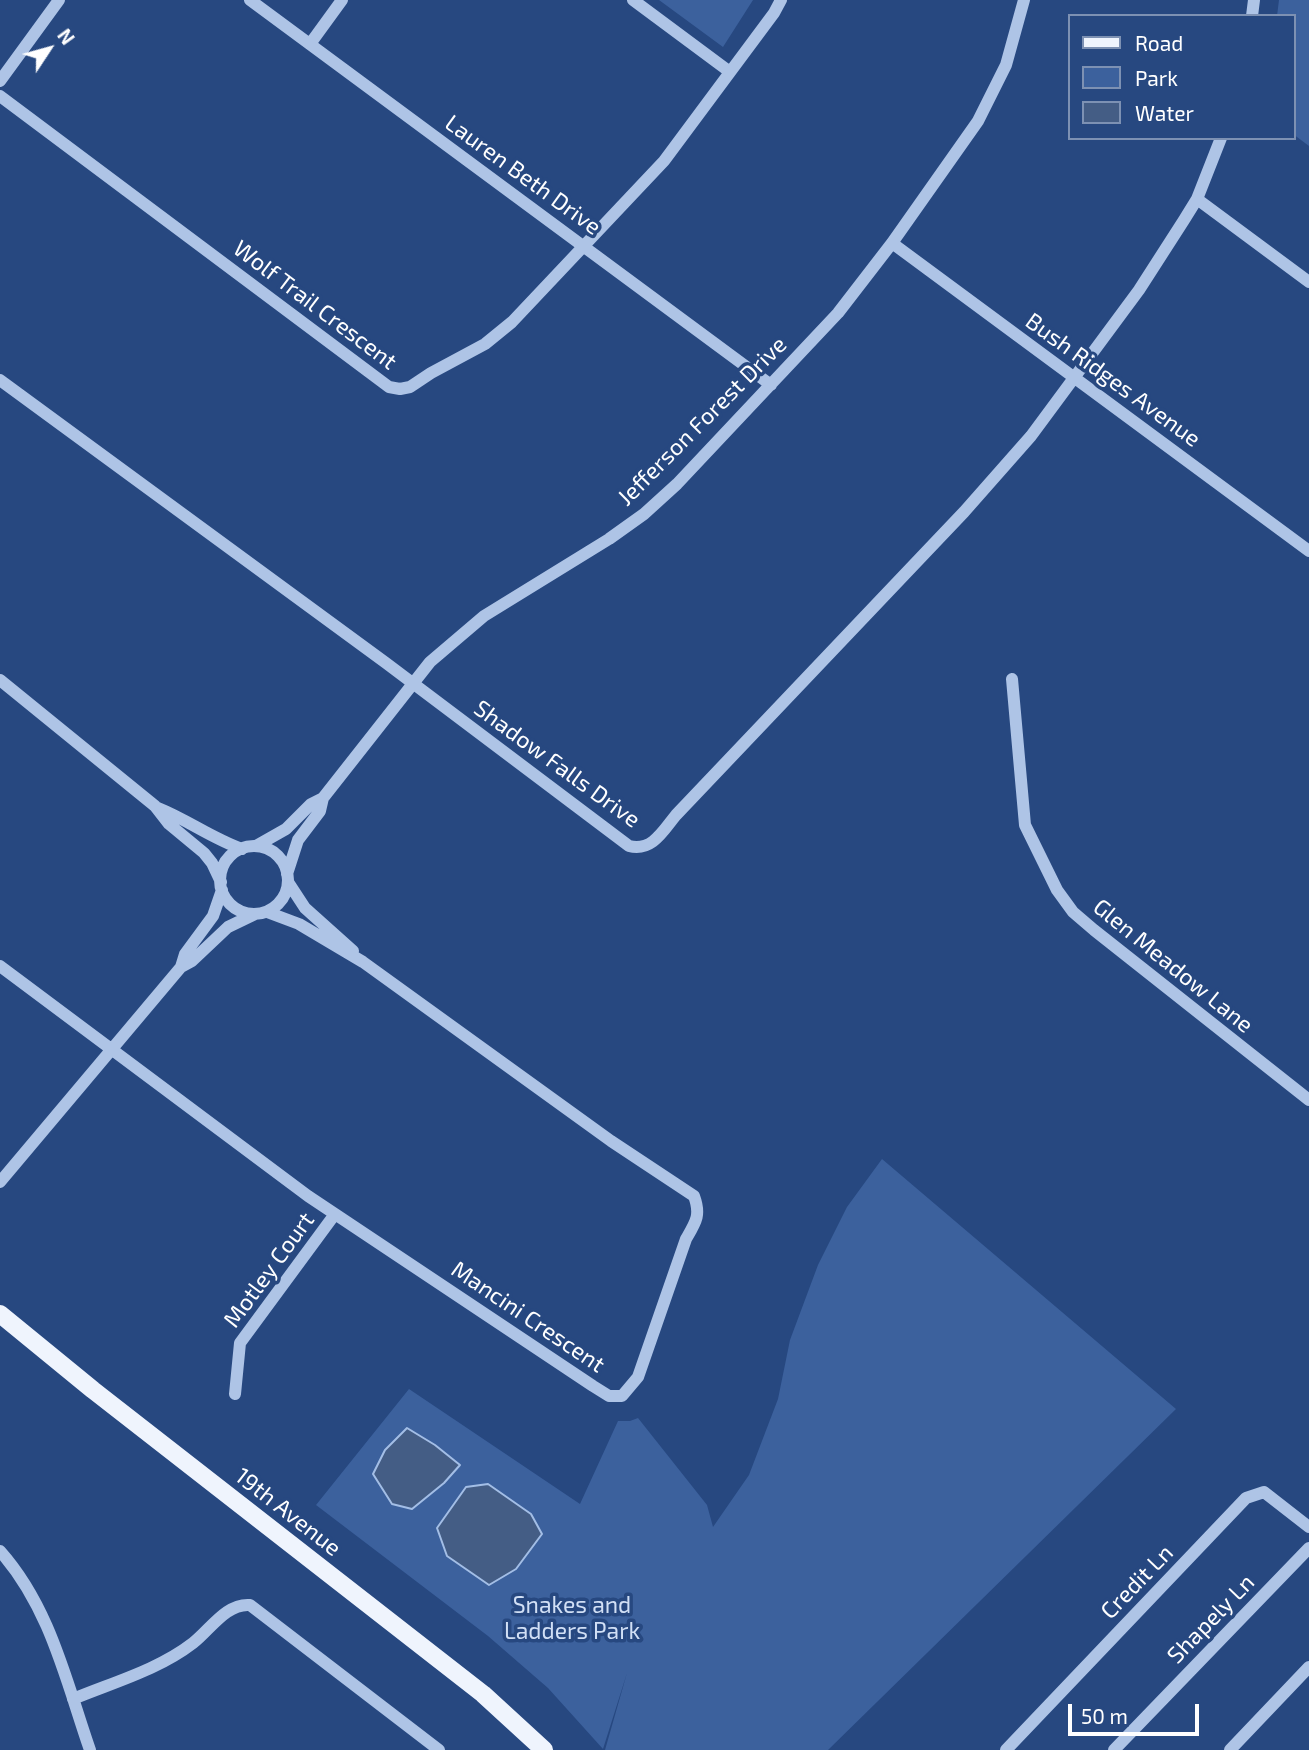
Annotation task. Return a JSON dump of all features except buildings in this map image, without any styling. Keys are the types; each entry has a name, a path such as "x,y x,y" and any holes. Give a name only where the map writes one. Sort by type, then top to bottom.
{"main road":[{"name":"19th Avenue","path":"0,1314 103,1398 483,1694 544,1750"}],"street":[{"path":"0,80 59,0"},
{"name":"Lauren Beth Drive","path":"250,0 771,385"},
{"path":"310,44 342,0"},
{"path":"633,0 730,72"},
{"name":"Wolf Trail Crescent","path":"0,96 389,387 400,389 410,387 485,344 512,322 664,161 781,0"},
{"name":"Jefferson Forest Drive","path":"288,878 298,840 320,811 323,798 430,662 484,615 609,539 644,514 677,484 838,313 892,243 978,121 1006,65 1024,0"},
{"name":"Shadow Falls Drive","path":"0,380 629,846 645,847 661,834 964,512 1031,436 1139,290 1197,199 1220,140"},
{"path":"1197,199 1309,282"},
{"name":"Bush Ridges Avenue","path":"892,243 1309,551"},
{"name":"Glen Meadow Lane","path":"1012,679 1025,825 1057,890 1073,912 1094,930 1309,1100"},
{"path":"0,680 155,806 169,824 204,853 212,863 233,906 241,911 261,913"},
{"name":"Jefferson Forest Drive","path":"248,848 286,829 311,804 323,798"},
{"path":"0,1182 181,967 192,961 228,927 274,908 284,897 288,878 281,860 274,852 265,848 248,848 206,834 155,806"},
{"path":"181,967 185,954 213,916 221,886 221,873 227,860 248,848"},
{"name":"Mancini Crescent","path":"288,878 305,908 340,937 363,962"},
{"name":"Mancini Crescent","path":"0,966 335,1214 593,1386 609,1396 622,1396 638,1377 699,1209 694,1196 611,1141 363,962 299,924 261,913"},
{"name":"Motley Court","path":"234,1394 240,1343 335,1214"},
{"name":"Credit Ln","path":"1006,1750 1246,1498 1264,1492 1309,1527"},
{"name":"Shapely Ln","path":"1114,1750 1309,1548"},
{"path":"0,1551 26,1585 43,1616 90,1750"},
{"path":"74,1699 176,1656 211,1629 232,1608 240,1604 250,1605 439,1750"},
{"path":"1230,1750 1309,1667"}],"green space":[{"path":"659,0 753,0 723,47"},
{"path":"1279,0 1309,0 1309,146 1295,136 1295,14 1277,14"},
{"name":"Snakes and Ladders Park","path":"882,1159 1176,1409 828,1750 605,1750 627,1673 603,1749 548,1688 488,1636 316,1505 409,1389 580,1504 618,1421 638,1418 707,1505 713,1527 749,1475 778,1399 790,1340 818,1265 847,1207"}],"water":[{"path":"407,1428 460,1465 444,1483 412,1509 392,1504 373,1474 385,1450"},
{"path":"488,1484 531,1514 542,1534 516,1569 489,1585 447,1556 437,1528 466,1487"}]}
